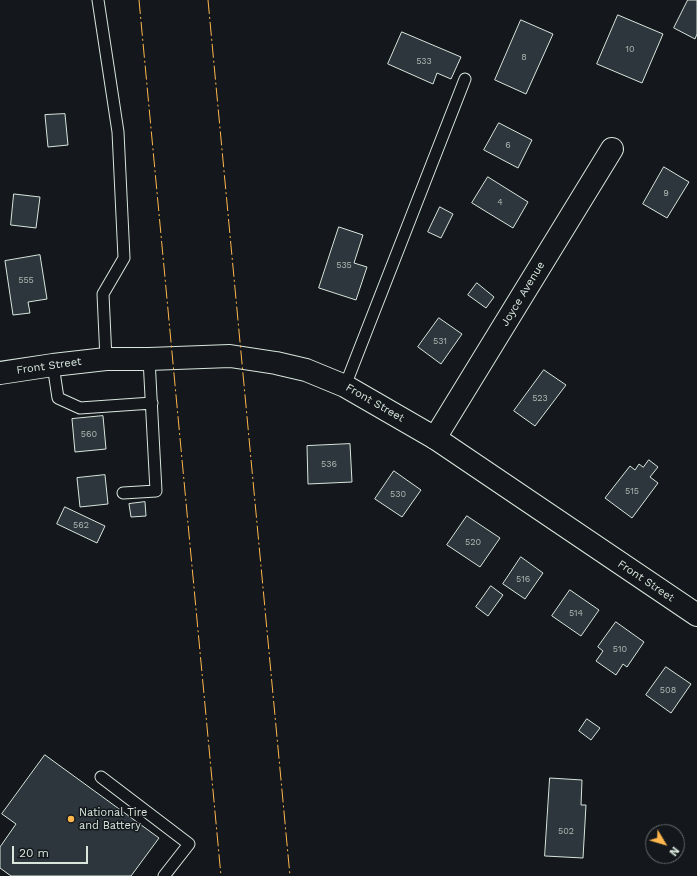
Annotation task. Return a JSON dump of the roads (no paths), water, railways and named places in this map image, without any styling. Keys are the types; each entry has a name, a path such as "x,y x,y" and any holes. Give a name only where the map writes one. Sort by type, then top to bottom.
{"street":[{"name":"Joyce Avenue","path":"435,438 612,149"},
{"name":"Front Street","path":"0,374 54,365 106,359 149,360 230,356 276,363 306,370 345,386 435,438 697,616"}],"lane":[{"path":"98,0 118,132 124,258 102,294 106,359"},
{"path":"345,386 465,79"},
{"path":"123,493 156,491 149,360"},
{"path":"54,365 58,398 80,408 152,403"},
{"path":"101,777 189,844 164,876"}],"place":[{"name":"National Tire and Battery","path":"71,819"}]}
